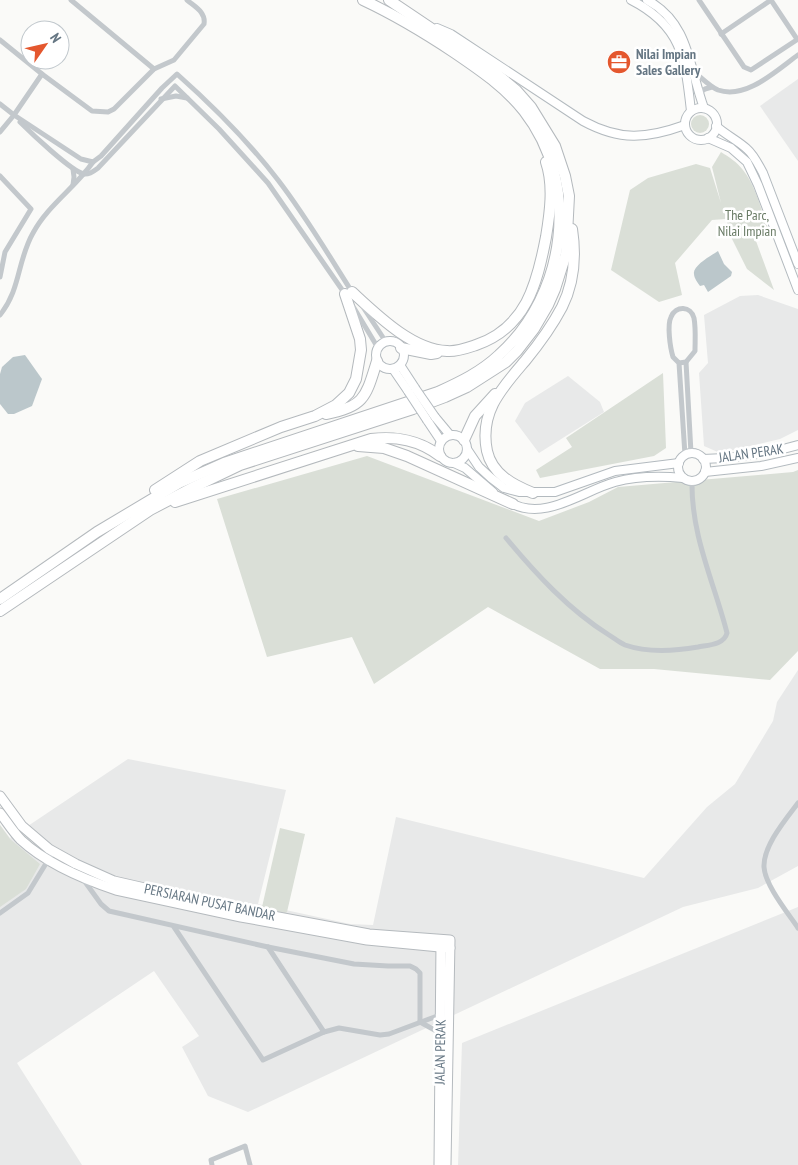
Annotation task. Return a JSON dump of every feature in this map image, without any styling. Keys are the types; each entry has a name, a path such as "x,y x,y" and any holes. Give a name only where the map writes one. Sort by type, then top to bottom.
{"highway":[{"path":"98,532 179,484 224,464 438,392 468,378 500,355 523,329 535,310 552,274 560,229 558,183 542,138 525,112 494,80 424,32 363,0"},
{"path":"389,0 487,66 516,90 531,107 555,146 568,190 574,242 573,272 568,292 562,306 542,339 475,416 465,444"},
{"path":"402,348 431,354 476,345 503,333 519,315 537,278 550,203 548,166 542,149 542,138"},
{"path":"0,610 150,510 194,487 240,465 445,398 484,377 506,362 534,329 548,306 555,289 566,254 569,208"},
{"path":"349,293 398,332 414,342 446,351"},
{"path":"315,416 336,405 349,393 356,379 361,350 349,293"},
{"path":"0,599 98,532 159,487 200,461 281,427 315,416 345,410 358,404 368,390 377,361"},
{"path":"508,380 488,415 485,428 488,456 495,469 504,478 516,486 533,492"},
{"path":"150,510 371,439 384,437 401,438 429,448 440,456"},
{"path":"350,445 384,448 407,456 513,504"}],"main road":[{"path":"631,0 648,9 673,34 679,46 688,83 691,111"},
{"path":"647,0 653,3 676,26 684,39 698,94 704,108"},
{"path":"419,20 451,34 601,131 635,136 660,133 685,125"},
{"path":"695,108 704,108 712,112 716,126 712,135 708,138 700,140 688,134 685,125 686,117 691,111 695,108"},
{"path":"716,126 748,150 756,159 798,264"},
{"path":"708,138 731,148 747,162 758,185 798,290"},
{"path":"386,342 395,342 402,348 404,357 396,367 384,368 377,361 376,352 386,342"},
{"path":"396,367 431,418 441,441"},
{"path":"431,418 450,435 458,436 479,467 504,488 519,492 555,492 615,471 679,463 688,454 698,454 703,459 706,467 700,479 692,482 683,478 665,476 615,482 579,497 545,508 532,508 513,504 489,490 465,468 446,462 440,456 438,448 441,441 450,435"},
{"path":"454,463 462,460 465,444"},
{"name":"JALAN PERAK","path":"703,459 779,451 798,445"},
{"name":"JALAN PERAK","path":"705,472 761,466 798,458"},
{"path":"679,463 678,471 683,478"},
{"name":"PERSIARAN PUSAT BANDAR","path":"0,796 22,826 50,856 114,881 198,900 369,934 446,944"},
{"name":"PERSIARAN PUSAT BANDAR","path":"0,813 22,840 82,877 116,890 241,917 367,940 446,944"},
{"name":"JALAN PERAK","path":"439,1165 440,1015 446,944"},
{"name":"JALAN PERAK","path":"446,944 450,1027 446,1165"},
{"path":"440,1036 444,1030 450,1027"}],"street":[{"path":"71,0 154,69"},
{"path":"0,40 92,111 108,112 114,109 154,69 174,60 204,24 205,19 202,13 186,0"},
{"path":"699,0 721,34 749,70 798,39 771,0 721,34"},
{"path":"693,70 712,87 727,92 744,90 798,55"},
{"path":"0,132 42,74"},
{"path":"0,315 8,305 17,283 24,250 32,233 49,210 84,175 93,162 101,156 176,74 262,160 294,202 349,293 378,348"},
{"path":"14,115 73,169 84,175 98,168 182,79"},
{"path":"169,81 219,128 268,183 386,342"},
{"path":"698,94 712,87"},
{"path":"161,100 176,96 187,98"},
{"path":"0,104 81,159 93,162"},
{"path":"72,186 73,169"},
{"path":"0,176 31,209 5,252 0,277"},
{"path":"686,362 679,362 672,356 670,347 671,316 676,310 682,308 694,316 695,350 686,362 688,454"},
{"path":"679,362 688,454"},
{"path":"506,538 534,571 576,611 625,645 676,651 719,643 725,638 726,633 698,537 692,504 692,482"},
{"path":"798,803 770,845 765,858 764,868 769,882 798,928"},
{"path":"0,912 28,893 50,856"},
{"path":"82,877 109,912 354,964 410,966 416,968 420,973 420,1022"},
{"path":"174,926 263,1060 324,1032 339,1028 380,1035 389,1034 440,1015"},
{"path":"268,947 324,1032"},
{"path":"420,1022 440,1036"},
{"path":"212,1162 245,1146 250,1165"}],"shaded area":[{"path":"798,79 798,161 760,106"},
{"path":"718,251 724,264 732,272 731,276 708,292 704,285 700,286 697,282 694,271 703,261"},
{"path":"758,295 798,309 798,430 780,439 720,453 704,446 699,373 708,363 704,315 740,296"},
{"path":"25,355 42,379 32,406 14,414 8,414 0,404 0,374 2,367 13,357"},
{"path":"568,376 600,402 604,412 539,453 515,421 525,403"},
{"path":"798,670 798,866 758,888 683,907 248,1112 208,1096 182,1047 199,1036 154,971 17,1063 82,1165 0,1165 0,825 10,838 128,759 286,790 258,904 350,924 373,925 396,817 644,878 707,807 735,784 773,721 777,702"},
{"path":"798,907 798,1165 458,1165 462,1043"}],"green space":[{"path":"700,115 706,118 709,124 706,130 700,133 694,130 691,124 694,118"},
{"name":"The Parc, Nilai Impian","path":"721,152 736,162 748,176 758,198 768,228 756,241 774,290 747,269 732,239 726,219 712,220 675,263 682,295 659,302 611,270 630,190 648,178 696,164 710,168 721,203 712,167"},
{"path":"663,373 666,448 654,456 540,478 536,470 572,447 566,438"},
{"path":"367,456 539,521 589,502 618,487 793,472 798,470 798,651 770,680 654,669 600,669 488,607 374,684 352,637 267,657 217,499"},
{"path":"0,825 10,839 40,864 26,889 0,907"},
{"path":"280,828 305,834 287,912 285,913 262,907"}],"place":[{"name":"Nilai Impian Sales Gallery","path":"619,62"}]}
